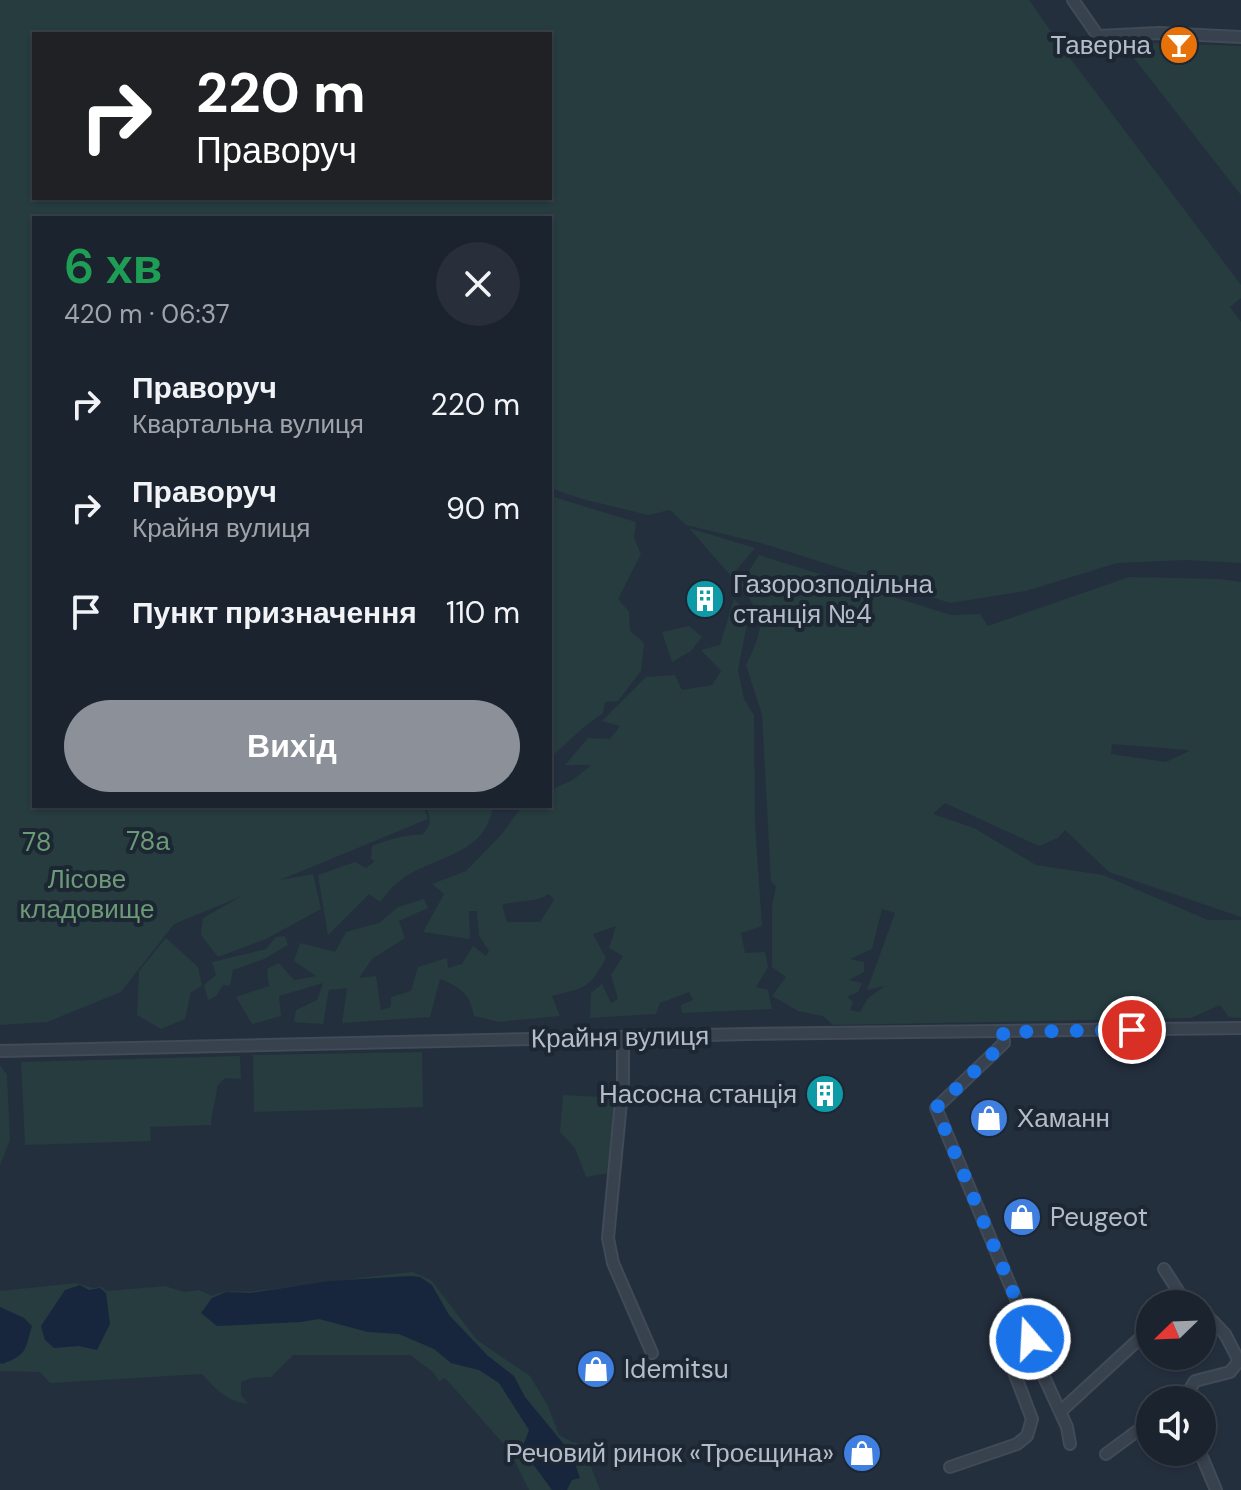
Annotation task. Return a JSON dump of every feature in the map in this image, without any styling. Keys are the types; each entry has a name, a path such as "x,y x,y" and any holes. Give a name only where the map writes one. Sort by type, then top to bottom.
{"street":[{"path":"1073,0 1098,36 1159,33 1241,37"},
{"name":"Крайня вулиця","path":"0,1051 623,1037 1241,1028"},
{"path":"1003,1032 1004,1043 936,1108 1026,1323 1034,1355 1061,1411 1070,1444"},
{"path":"623,1037 623,1081 608,1238 613,1263 652,1353"},
{"path":"1164,1269 1177,1290"},
{"path":"950,1467 1017,1444 1027,1436 1032,1419 1014,1372 1026,1323"},
{"path":"1192,1386 1195,1381 1230,1372 1239,1361 1225,1334 1216,1325"},
{"path":"1061,1411 1136,1342"},
{"path":"1106,1454 1136,1432"},
{"path":"1206,1466 1216,1490"}],"green space":[{"path":"0,0 1029,0 1241,285 1241,298 1230,307 1241,322 1241,563 1186,560 1117,563 1026,591 950,603 761,543 686,525 670,510 648,515 552,489 552,216 32,216 32,808 424,808 428,819 280,880 313,874 321,909 266,939 218,957 201,935 203,918 240,897 174,924 121,992 47,1022 0,1025"},
{"path":"1121,42 1241,46 1241,195 1126,48"},
{"path":"552,497 636,522 634,538 641,554 618,599 629,612 630,631 644,643 641,671 618,701 605,702 603,713 552,756"},
{"path":"689,528 755,548 731,576"},
{"path":"759,555 951,615 980,614 988,626 1129,577 1241,582 1241,917 1109,872 1065,830 1058,838 1039,846 945,803 933,814 974,828 1036,865 1103,875 1208,920 1241,920 1241,1018 1229,1017 1220,1005 1191,1018 833,1025 823,1016 798,1011 772,996 786,977 772,967 772,907 776,886 771,881 762,715 746,665 757,641 760,624 754,607 740,585","holes":["1112,744 1188,750 1189,751 1166,762 1111,754","882,909 895,913 867,990 885,986 868,998 860,1012 850,1010 853,1002 847,997 858,992 862,983 849,980 864,972 864,962 850,959 872,949"]},
{"path":"734,599 749,614 738,670 744,699 754,715 755,824 762,926 741,933 745,953 765,952 768,967 756,987 768,990 772,1009 682,1013 681,1005 693,1000 689,992 660,1003 656,1014 590,1018 591,993 602,984 611,1003 618,999 611,975 623,956 609,948 616,926 593,934 606,958 590,982 552,996 560,1016 499,1022 474,1016 463,992 440,979 430,1017 342,1023 347,988 329,990 323,1024 294,1022 296,1010 317,1000 323,983 279,996 281,1016 252,1024 236,997 269,986 267,969 279,963 294,980 316,976 294,961 300,943 335,952 346,932 379,923 398,907 424,899 428,908 399,921 405,938 372,959 359,978 376,976 381,1010 391,1007 391,997 411,991 418,967 447,958 448,968 462,964 473,946 486,956 489,951 479,936 477,911 469,911 470,939 423,932 444,894 432,884 466,871 502,834 521,808 552,808 552,789 573,780 591,765 565,765 588,738 610,739 620,726 602,721 646,677 675,675 682,690 712,685 721,671 701,650 720,645","holes":["549,894 554,900 540,922 507,922 502,905"]},
{"path":"689,626 702,637 691,651 672,662 662,632"},
{"path":"427,808 492,808 480,836 469,845 401,880 380,902 369,894 328,935 318,875 355,862 366,868 375,861 371,859 372,846 404,836 422,835 428,828"},
{"path":"285,936 288,945 264,959 233,970 230,986 223,985 216,996 208,1000 204,985 216,975 212,962 266,949 276,937"},
{"path":"166,938 198,967 202,986 191,992 185,1019 161,1029 137,1015 139,971"},
{"path":"422,1052 423,1107 254,1112 253,1055"},
{"path":"240,1056 241,1079 225,1078 217,1086 211,1125 150,1127 151,1141 25,1145 21,1062"},
{"path":"0,1065 7,1075 10,1140 0,1165"},
{"path":"563,1095 617,1098 609,1173 586,1177 575,1148 560,1132"},
{"path":"413,1272 431,1280 477,1340 530,1376 548,1406 559,1435 582,1444 600,1490 529,1490 510,1451 445,1378 439,1381 433,1372 410,1355 293,1355 271,1377 241,1382 241,1395 248,1404 222,1394 202,1374 50,1383 40,1372 0,1371 0,1291 76,1283 102,1287 107,1291 165,1286 184,1292 199,1290 212,1296 228,1291 255,1291"}],"water":[{"path":"420,1277 432,1285 449,1315 488,1356 514,1376 525,1397 572,1454 580,1478 572,1480 567,1490 552,1490 522,1449 529,1430 499,1383 479,1370 451,1363 434,1349 399,1334 368,1332 319,1319 217,1326 201,1313 212,1298 226,1292 250,1293 330,1281"},
{"path":"80,1285 89,1290 100,1288 106,1293 110,1324 97,1350 79,1346 54,1348 45,1340 41,1326 65,1290"},
{"path":"0,1307 24,1318 32,1326 21,1354 2,1364 0,1363"}],"place":[{"name":"Таверна","path":"1179,45"},
{"name":"Газорозподільна станція №4","path":"705,599"},
{"name":"Насосна станція","path":"825,1094"},
{"name":"Хаманн","path":"989,1118"},
{"name":"Peugeot","path":"1022,1217"},
{"name":"Idemitsu","path":"596,1369"},
{"name":"Речовий ринок «Троєщина»","path":"862,1453"}],"route":[{"path":"1030,1339 936,1108 1004,1043 1003,1032 1132,1030"}],"park label":[{"name":"78а","path":"148,841"},
{"name":"78","path":"37,842"},
{"name":"Лісове кладовище","path":"87,894"}]}
